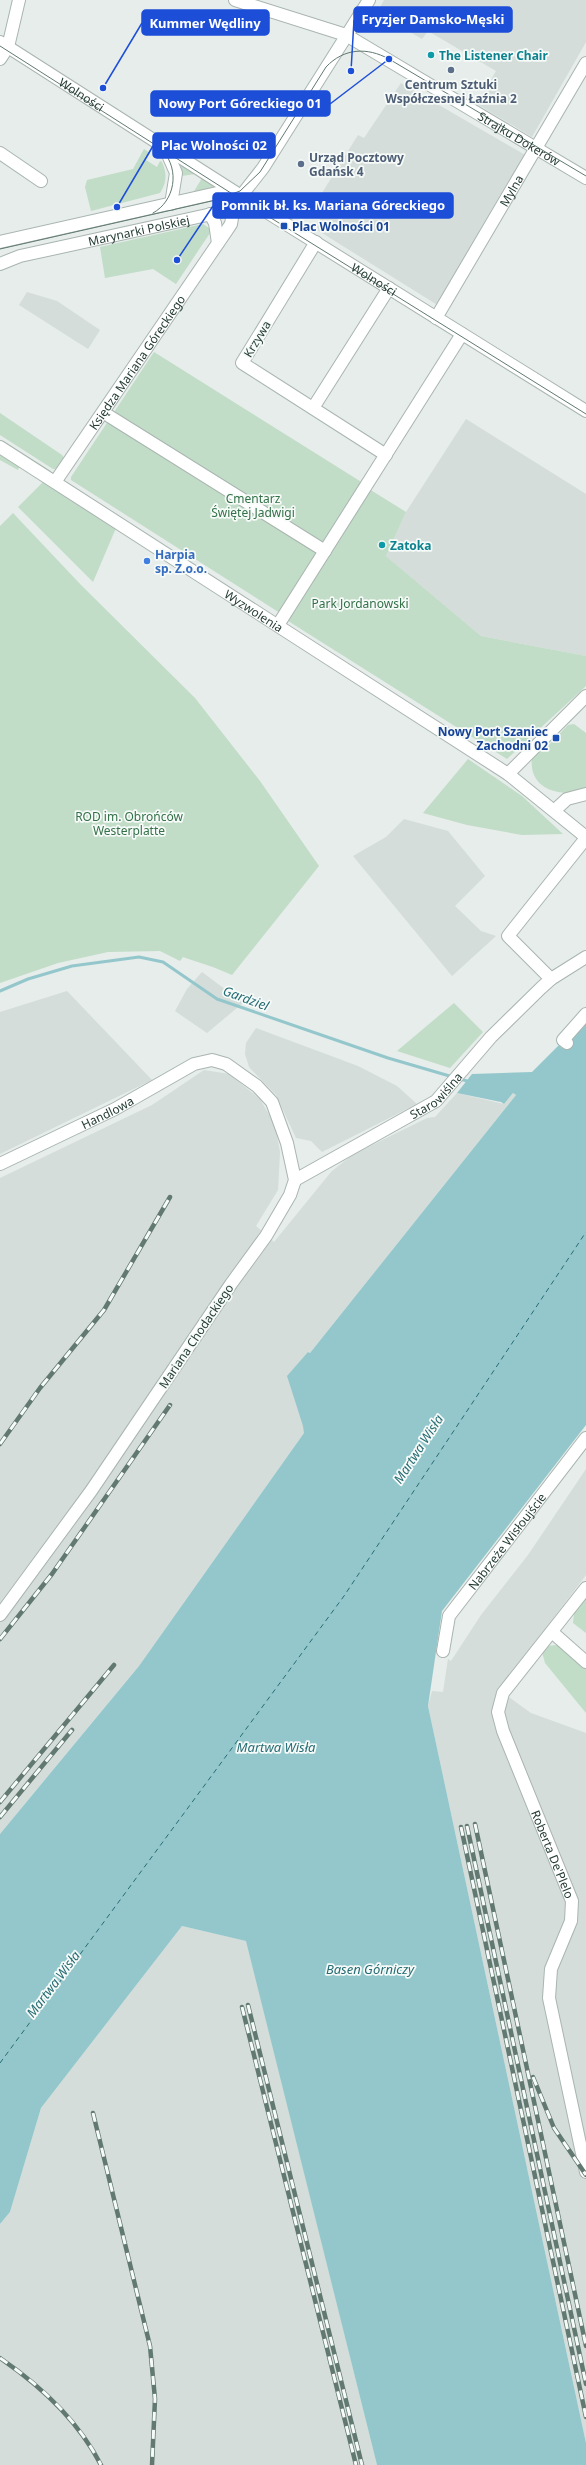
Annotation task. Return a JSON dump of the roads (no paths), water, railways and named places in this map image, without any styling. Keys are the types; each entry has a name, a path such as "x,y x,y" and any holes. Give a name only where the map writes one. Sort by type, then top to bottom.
{"street":[{"path":"0,59 19,0"},
{"name":"Strajku Dokerów","path":"235,0 346,35 586,178"},
{"path":"234,206 263,168 368,0"},
{"name":"Wolności","path":"4,44 241,196 586,411"},
{"name":"Mylna","path":"436,318 586,63"},
{"path":"163,146 176,172 171,204"},
{"path":"0,153 42,180"},
{"name":"Marynarki Polskiej","path":"0,242 217,193 241,196"},
{"name":"Marynarki Polskiej","path":"0,264 20,256 230,210 234,206"},
{"name":"Księdza Mariana Góreckiego","path":"55,482 231,224 234,206"},
{"path":"210,214 215,223 218,243"},
{"name":"Krzywa","path":"316,242 242,363 386,455"},
{"path":"313,408 389,288"},
{"path":"278,625 462,334"},
{"path":"109,416 325,551"},
{"name":"Wyzwolenia","path":"0,447 508,774 555,810"},
{"path":"508,774 586,696"},
{"path":"551,979 508,936 586,838 555,810 566,799 586,794"},
{"name":"Starowiślna","path":"295,1180 370,1136 436,1101 447,1090 490,1036 551,979 586,957"},
{"path":"567,1043 563,1040 586,1014"},
{"name":"Handlowa","path":"0,1164 115,1109 194,1064 212,1060 226,1064 257,1086 272,1102 287,1143 295,1180"},
{"name":"Mariana Chodackiego","path":"0,1615 91,1491 231,1284 266,1236 290,1195 295,1180"},
{"name":"Nabrzeże Wisłoujście","path":"443,1651 449,1616 586,1438"},
{"name":"Roberta De'Plelo","path":"586,1588 503,1693 498,1714 503,1731 572,1901 571,1921 551,1969 550,1998 586,2172"},
{"path":"552,1632 586,1662"}],"water":[{"name":"Martwa Wisła","path":"586,1022 586,1425 442,1611 428,1706 586,2443 586,2465 377,2465 246,1941 182,1926 41,2108 10,2212 0,2224 0,1834 139,1666 304,1433 287,1376 308,1352 310,1353 516,1095 513,1093 504,1104 501,1102 457,1093 472,1074 532,1072 559,1045 562,1048"}],"waterway":[{"name":"Gardziel","path":"0,991 28,979 72,966 139,957 163,962 217,999 388,1058 453,1077"},
{"name":"Gardziel","path":"460,1079 467,1081"}],"tram line":[{"path":"0,46 234,195 586,414"},
{"path":"0,249 216,200 240,191 260,172 326,67 340,56 356,51 364,51 381,55 389,59 586,176"},
{"path":"153,213 166,201 173,185 172,167 163,151"},
{"path":"218,204 236,203 247,206"}],"railway":[{"path":"0,1444 40,1388 104,1310 170,1197"},
{"path":"0,1639 52,1574 170,1405"},
{"path":"0,1802 114,1665"},
{"path":"0,1817 72,1730"},
{"path":"475,1824 586,2346"},
{"path":"467,1826 586,2384"},
{"path":"461,1827 586,2417"},
{"path":"248,2005 362,2465"},
{"path":"242,2007 356,2465"},
{"path":"533,2077 554,2128 586,2175"},
{"path":"93,2113 150,2346 155,2399 152,2465"},
{"path":"0,2358 30,2380 57,2405 81,2433 101,2465"}],"place":[{"name":"The Listener Chair","path":"431,55"},
{"name":"Nowy Port Góreckiego 01","path":"389,59"},
{"name":"Centrum Sztuki Współczesnej Łaźnia 2","path":"451,70"},
{"name":"Fryzjer Damsko-Męski","path":"351,71"},
{"name":"Kummer Wędliny","path":"103,88"},
{"name":"Urząd Pocztowy Gdańsk 4","path":"301,164"},
{"name":"Plac Wolności 02","path":"117,207"},
{"name":"Plac Wolności 01","path":"284,226"},
{"name":"Pomnik bł. ks. Mariana Góreckiego","path":"177,260"},
{"name":"Zatoka","path":"382,545"},
{"name":"Harpia sp. Z.o.o.","path":"147,561"},
{"name":"Nowy Port Szaniec Zachodni 02","path":"556,738"}],"park label":[{"name":"Cmentarz Świętej Jadwigi","path":"253,505"},
{"name":"Park Jordanowski","path":"360,603"},
{"name":"ROD im. Obrońców Westerplatte","path":"129,823"}],"water label":[{"name":"Basen Górniczy","path":"370,1969"}]}
